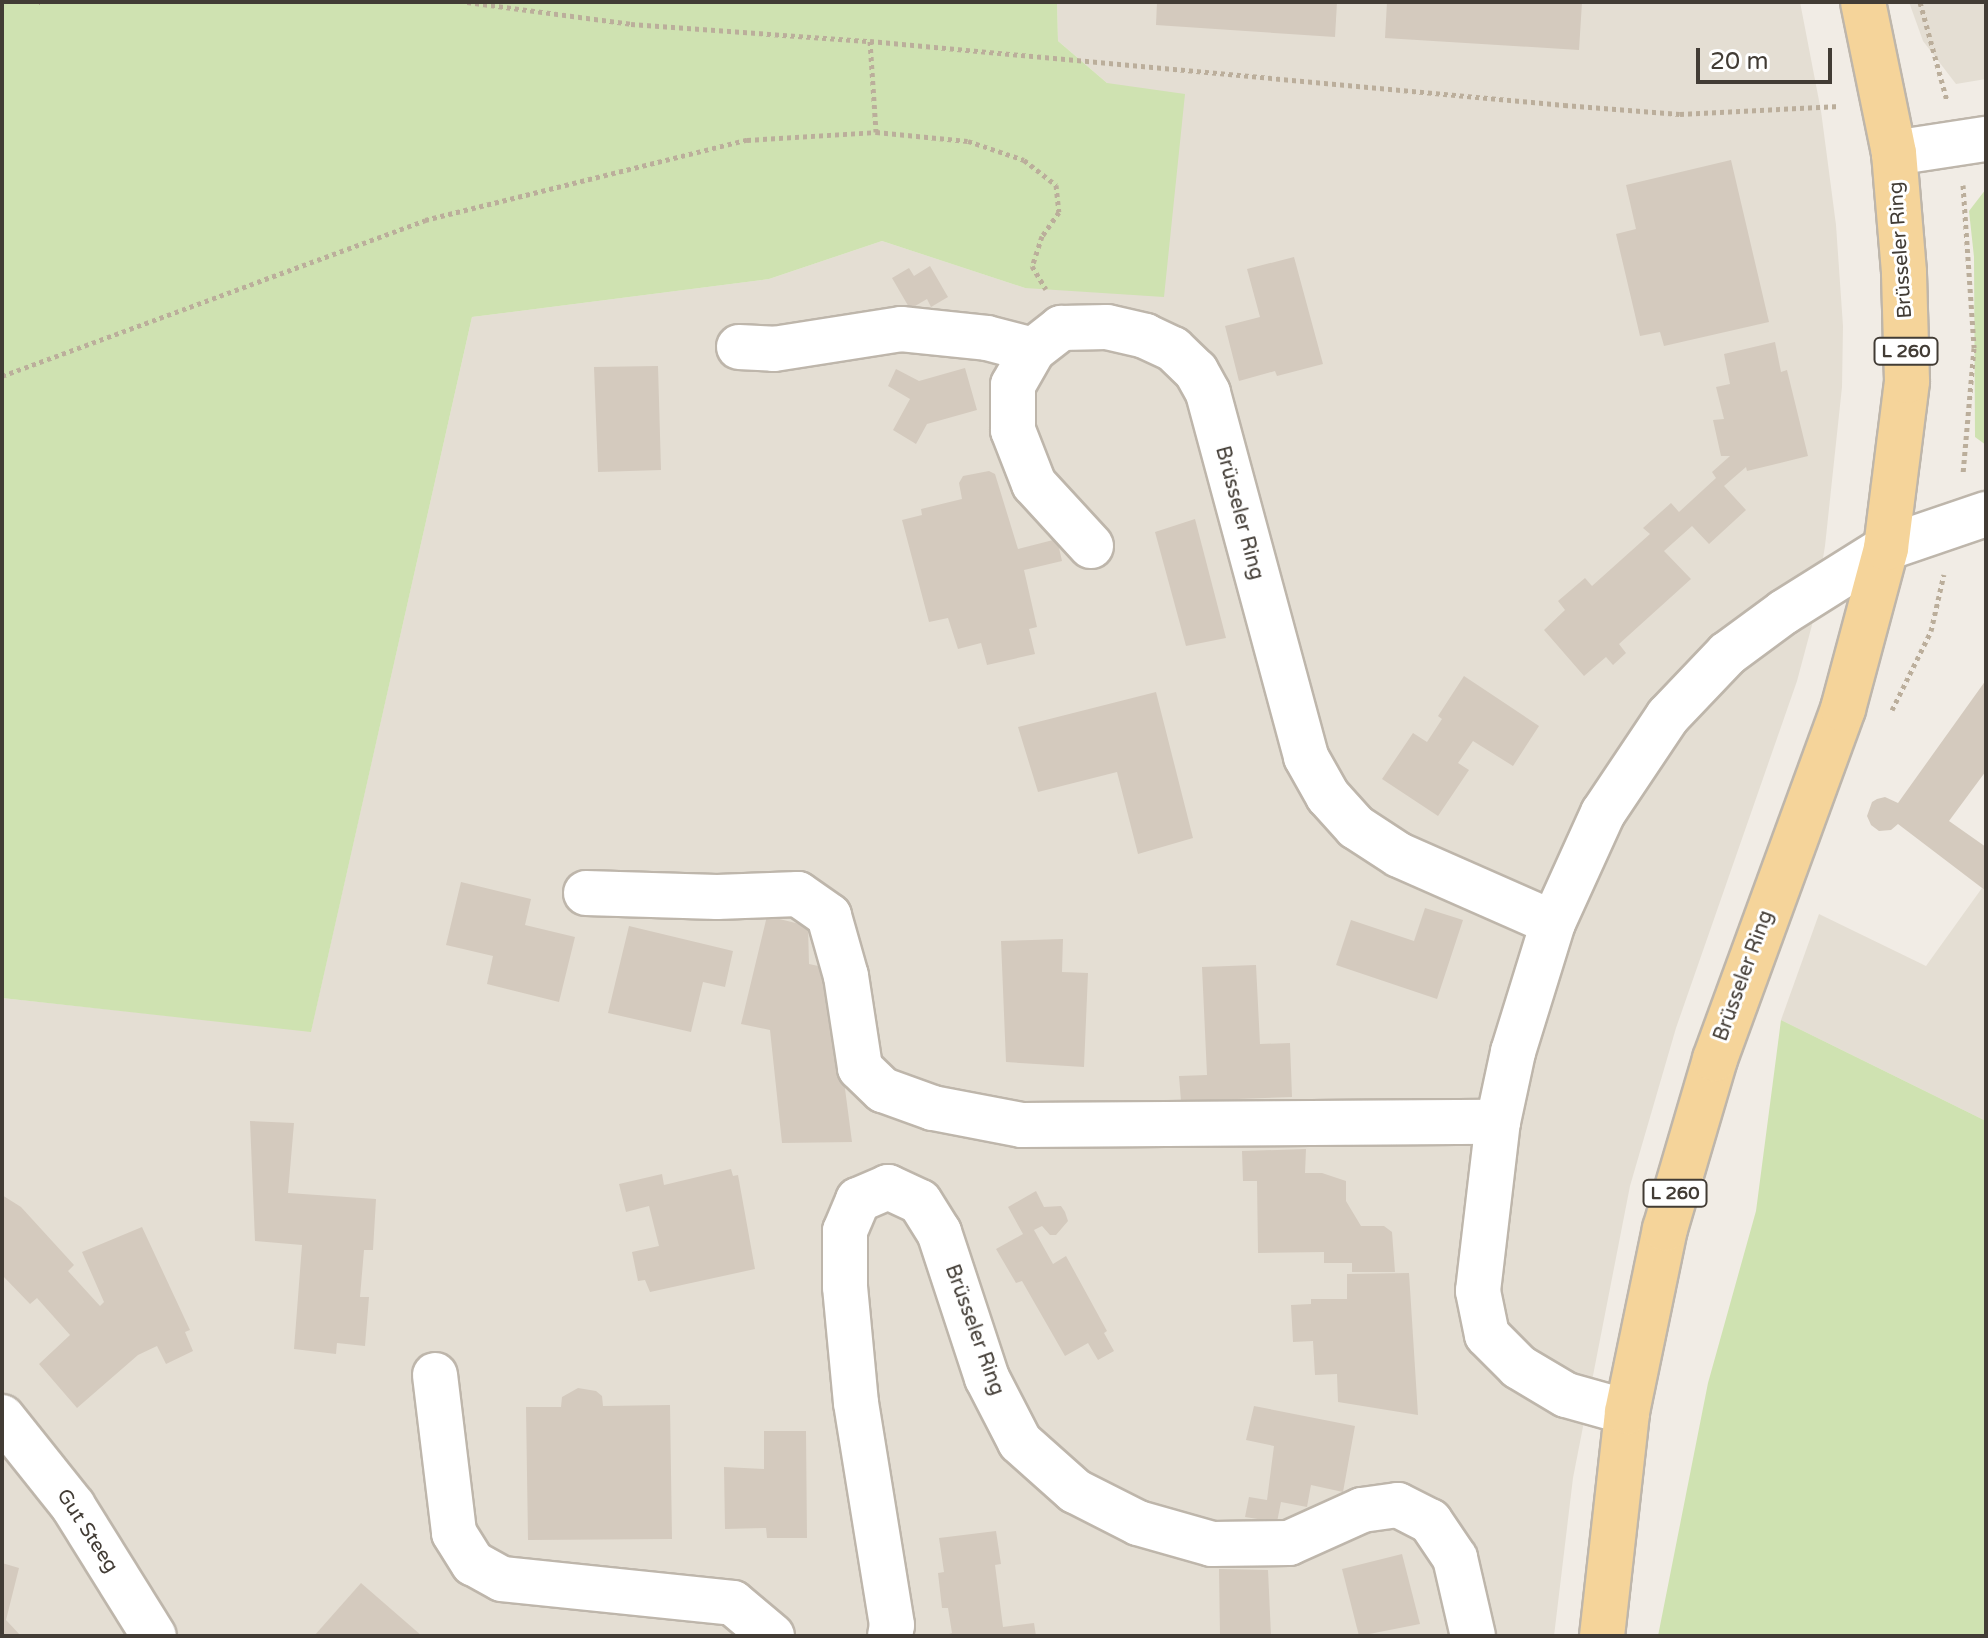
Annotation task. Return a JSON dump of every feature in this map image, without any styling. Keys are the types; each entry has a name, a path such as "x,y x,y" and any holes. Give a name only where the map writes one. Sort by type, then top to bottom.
{"main road":[{"name":"Brüsseler Ring","path":"1602,1636 1627,1412 1665,1229 1710,1073 1843,709 1886,548 1907,381 1904,272 1894,153 1886,101 1863,2"}],"street":[{"path":"1894,153 1972,141"},
{"name":"Brüsseler Ring","path":"739,347 774,349 901,329 987,338 1047,339 1107,327 1145,336 1173,349 1208,393 1306,757 1328,796 1356,827 1399,855 1553,923"},
{"path":"1047,339 1013,385 1013,430 1034,484 1091,546"},
{"path":"1627,1412 1566,1395 1519,1367 1487,1335 1478,1291 1498,1122 1513,1052 1553,923 1603,813 1668,716 1727,654 1784,612 1886,548 1986,514"},
{"path":"586,893 717,897 798,894 829,916 846,976 860,1068 883,1090 933,1108 1022,1125 1498,1122"},
{"name":"Brüsseler Ring","path":"890,1636 887,1596 856,1403 845,1259 845,1231 858,1200 888,1187 920,1202 939,1232 987,1378 1020,1442 1075,1491 1138,1523 1212,1544 1289,1543 1362,1510 1398,1505 1430,1521 1455,1558 1473,1636"},
{"path":"435,1375 454,1533 473,1563 502,1579 733,1603 772,1636"},
{"name":"Gut Steeg","path":"6,1427 73,1506 154,1636"}],"path":[{"path":"467,2 631,24 870,41 1373,90 1637,111 1680,114 1834,107"},
{"path":"1920,2 1972,141"},
{"path":"870,41 876,132"},
{"path":"2,376 425,220 747,140 876,132 968,141 1024,160 1056,185 1059,212 1042,236 1032,266 1041,285 1058,297 1047,339"}],"shaded area":[{"path":"1057,2 1800,2 1821,111 1836,225 1843,326 1842,387 1825,546 1812,625 1797,681 1676,1028 1630,1186 1573,1478 1554,1636 2,1636 2,998 311,1031 472,317 769,279 882,241 1025,288 1107,83 1058,41"},
{"path":"1909,2 1986,2 1986,79 1956,84 1923,41"},
{"path":"1982,888 1986,891 1986,1121 1781,1020 1819,914 1926,966"}],"green space":[{"path":"2,2 1057,2 1058,41 1107,83 1185,94 1164,297 1025,288 882,241 769,279 472,317 311,1032 2,998"},
{"path":"1986,189 1986,445 1975,437 1974,257 1969,211"},
{"path":"1781,1020 1986,1121 1986,1636 1658,1636 1708,1383 1756,1211"}],"building":[{"path":"1157,2 1337,2 1335,37 1156,25"},
{"path":"1387,2 1582,2 1579,50 1385,38"},
{"path":"1731,160 1769,322 1664,346 1660,332 1640,336 1616,234 1636,229 1626,185"},
{"path":"1294,257 1323,364 1277,376 1275,371 1239,381 1225,326 1260,317 1247,269"},
{"path":"930,266 948,297 931,307 927,299 910,309 892,278 909,268 914,276"},
{"path":"1775,342 1781,372 1787,370 1808,456 1747,471 1746,467 1724,486 1746,510 1709,544 1692,526 1664,551 1691,579 1619,644 1626,653 1613,665 1606,657 1584,676 1544,630 1565,610 1558,601 1585,578 1592,586 1650,534 1643,528 1671,503 1679,512 1716,478 1712,472 1730,456 1721,456 1713,420 1724,419 1716,387 1730,384 1724,354"},
{"path":"658,366 661,470 598,472 594,367"},
{"path":"965,368 977,410 927,424 916,444 893,430 910,399 888,386 896,369 919,381"},
{"path":"989,471 995,474 1018,549 1057,539 1062,561 1024,570 1037,627 1029,629 1035,654 987,665 981,643 958,649 948,618 929,622 902,520 922,515 921,509 962,499 959,483 963,476"},
{"path":"1195,519 1226,638 1186,646 1155,532"},
{"path":"1464,676 1539,726 1513,766 1473,741 1458,763 1469,770 1438,816 1382,779 1413,733 1427,742 1442,719 1438,716"},
{"path":"1986,680 1986,771 1949,821 1986,847 1986,891 1898,824 1891,830 1879,831 1871,825 1867,816 1872,802 1877,799 1885,797 1898,803"},
{"path":"1156,692 1193,838 1138,854 1117,772 1038,792 1018,727"},
{"path":"461,882 531,899 525,925 575,937 559,1002 487,984 493,956 446,945"},
{"path":"1425,908 1463,920 1437,999 1336,965 1351,920 1414,941"},
{"path":"767,916 808,926 809,964 837,970 842,1066 852,1142 782,1143 770,1030 741,1024"},
{"path":"629,926 733,951 725,987 703,982 691,1032 608,1013"},
{"path":"1063,939 1062,972 1088,973 1084,1067 1006,1062 1001,941"},
{"path":"1256,965 1260,1044 1290,1043 1292,1097 1181,1101 1179,1076 1207,1075 1202,967"},
{"path":"250,1121 294,1123 288,1193 376,1199 373,1250 364,1250 360,1297 369,1297 365,1346 337,1343 336,1354 294,1349 302,1245 255,1241"},
{"path":"1306,1149 1305,1173 1322,1173 1346,1181 1346,1201 1361,1226 1384,1226 1392,1232 1395,1272 1352,1272 1352,1263 1324,1263 1324,1252 1258,1253 1257,1181 1243,1181 1242,1151"},
{"path":"731,1169 733,1176 738,1175 755,1269 650,1292 645,1280 638,1281 632,1252 659,1246 649,1206 626,1212 619,1184 662,1174 664,1185"},
{"path":"1036,1191 1044,1207 1061,1206 1065,1212 1068,1221 1056,1235 1050,1235 1042,1226 1034,1230 1053,1264 1066,1256 1107,1331 1104,1333 1114,1351 1098,1360 1088,1343 1065,1356 1022,1281 1016,1283 996,1249 1023,1234 1008,1207"},
{"path":"2,1195 21,1207 74,1265 68,1271 100,1306 104,1302 82,1252 142,1227 190,1330 185,1332 193,1351 166,1364 157,1346 138,1355 77,1408 39,1364 70,1335 37,1298 30,1304 2,1275"},
{"path":"1409,1273 1418,1415 1338,1402 1337,1374 1315,1375 1313,1341 1293,1342 1291,1305 1311,1304 1311,1299 1347,1299 1347,1274"},
{"path":"578,1388 596,1391 602,1396 603,1406 670,1405 672,1539 528,1540 526,1407 561,1407 562,1397"},
{"path":"1254,1406 1355,1426 1343,1492 1311,1485 1307,1507 1281,1502 1277,1522 1245,1517 1249,1497 1267,1500 1274,1446 1246,1440"},
{"path":"764,1431 806,1431 807,1538 767,1538 766,1528 725,1529 724,1467 764,1469"},
{"path":"996,1531 1001,1564 995,1565 1003,1627 1034,1623 1036,1636 943,1636 952,1633 948,1608 942,1608 938,1573 944,1572 939,1538"},
{"path":"1402,1554 1420,1624 1359,1636 1342,1569"},
{"path":"2,1563 19,1568 6,1620 21,1636 2,1636"},
{"path":"1219,1569 1268,1570 1271,1636 1220,1636"},
{"path":"361,1583 422,1636 314,1636"}]}
